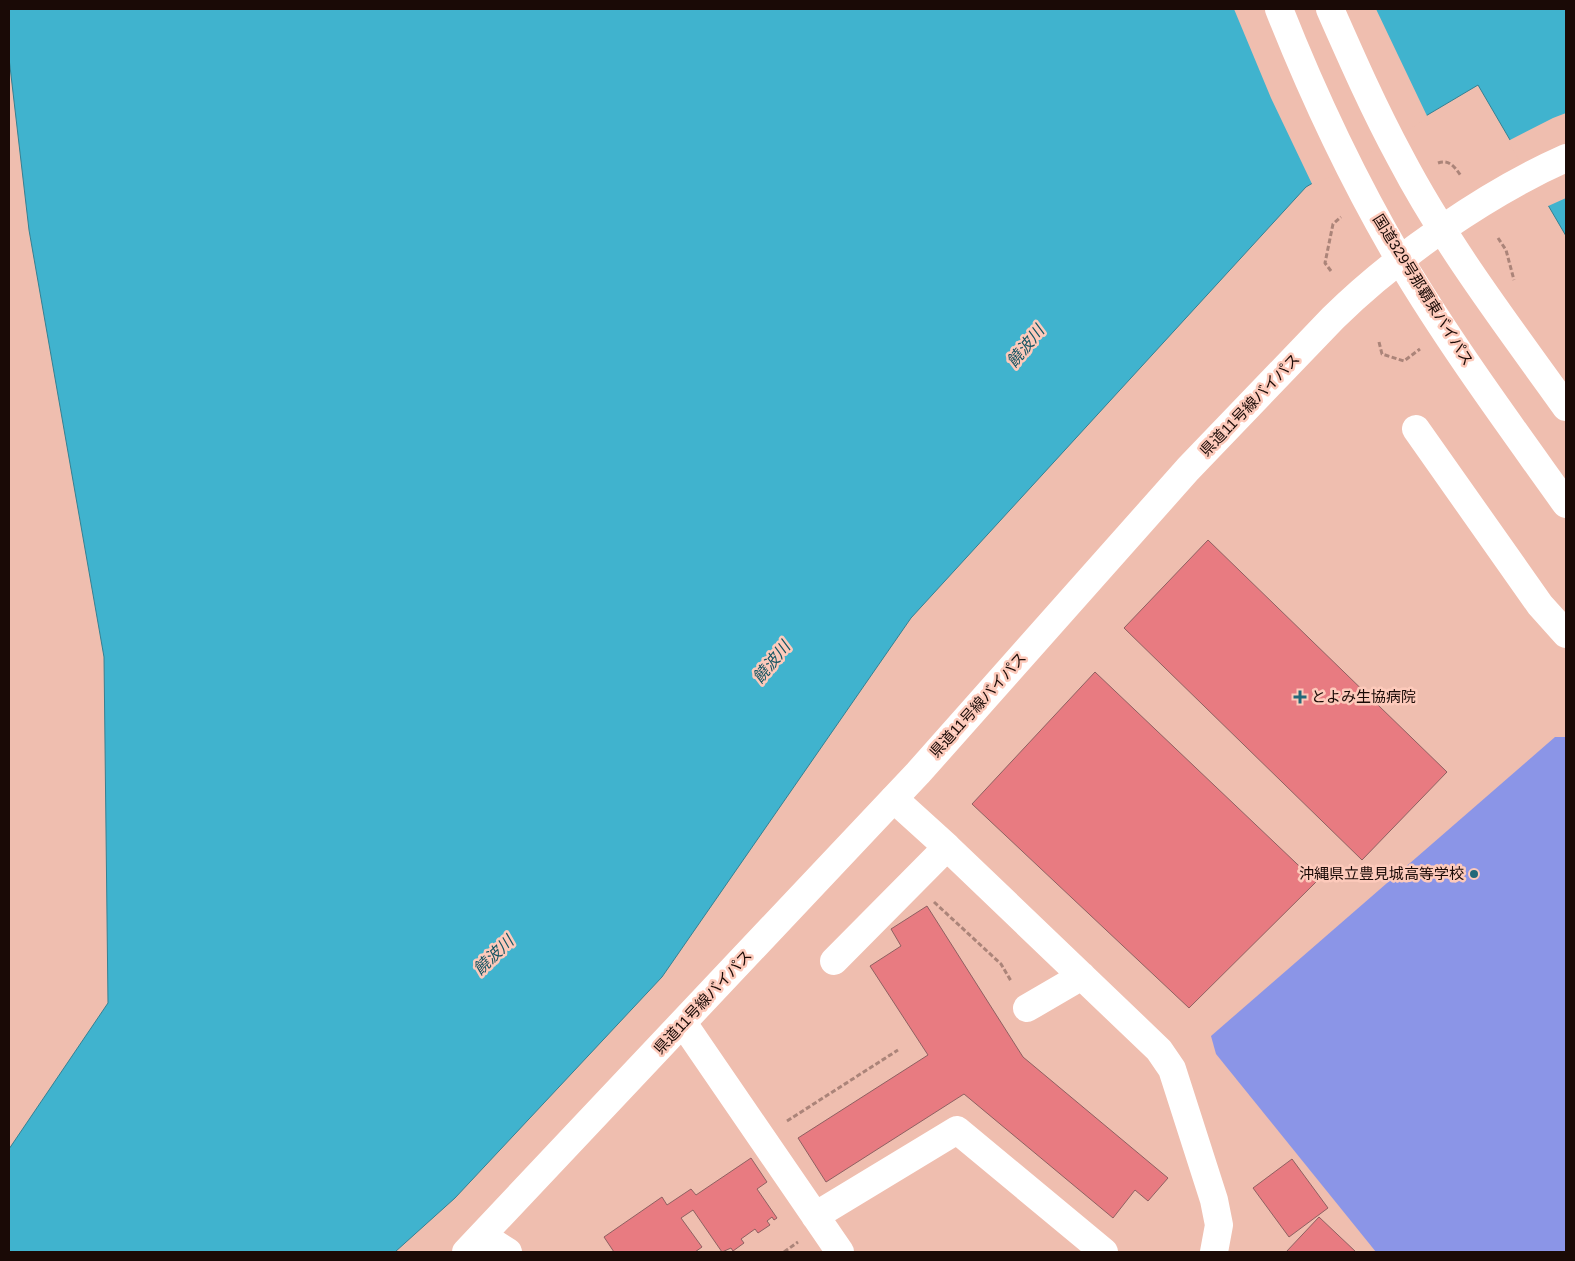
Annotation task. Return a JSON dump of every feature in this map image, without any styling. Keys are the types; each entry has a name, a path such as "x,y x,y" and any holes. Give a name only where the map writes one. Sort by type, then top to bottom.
{"main road":[{"name":"国道329号那覇東バイパス","path":"1279,9 1294,48 1354,174 1401,260 1460,352 1566,504"},
{"path":"1330,9 1397,151 1490,302 1566,407"},
{"name":"県道11号線バイパス","path":"475,1244 894,798 1188,469 1345,306 1401,260 1444,229 1512,185 1566,158"},
{"path":"1416,429 1540,605 1566,634"},
{"path":"894,798 1159,1050 1172,1069 1214,1200 1219,1225 1214,1252"},
{"path":"834,961 946,847"},
{"path":"1027,1008 1082,976"},
{"path":"683,1023 840,1252"},
{"path":"815,1216 957,1130 1104,1252"},
{"path":"475,1244 508,1252"}],"path":[{"path":"1435,164 1443,161 1454,165 1461,176"},
{"path":"1331,271 1326,263 1333,224 1346,213"},
{"path":"1498,238 1506,250 1516,285"},
{"path":"1379,342 1382,354 1404,360 1411,356"},
{"path":"912,882 1001,964 1027,1008"},
{"path":"762,1138 898,1050"}],"shaded area":[{"name":"沖縄県立豊見城高等学校","path":"1555,737 1566,737 1566,1252 1376,1252 1216,1054 1211,1036"}],"water":[{"name":"饒波川","path":"9,9 1566,9 1566,236 1478,85 1306,187 911,618 662,977 455,1198 395,1252 9,1252 9,1149 108,1003 104,657 29,230 9,58"}],"pier":[{"path":"1234,9 1376,9 1428,118 1313,186 1271,98"},
{"path":"1566,113 1566,198 1546,207 1508,141"}],"building":[{"path":"1208,540 1447,772 1362,860 1124,628"},
{"path":"1095,672 1316,882 1189,1008 972,804"},
{"path":"927,906 1023,1057 1168,1178 1148,1201 1135,1190 1113,1218 964,1094 826,1182 798,1138 928,1055 870,966 901,946 891,929"},
{"path":"751,1158 767,1182 757,1189 777,1218 774,1220 772,1217 767,1221 770,1225 758,1233 755,1229 741,1239 744,1243 733,1251 731,1248 722,1252 693,1210 681,1218 702,1247 695,1252 614,1252 604,1237 662,1197 667,1205 691,1189 696,1195"},
{"path":"1292,1159 1328,1208 1289,1237 1253,1188"},
{"path":"1319,1217 1356,1252 1286,1252"}],"place":[{"name":"とよみ生協病院","path":"1300,697"},
{"name":"沖縄県立豊見城高等学校","path":"1474,874"}]}
